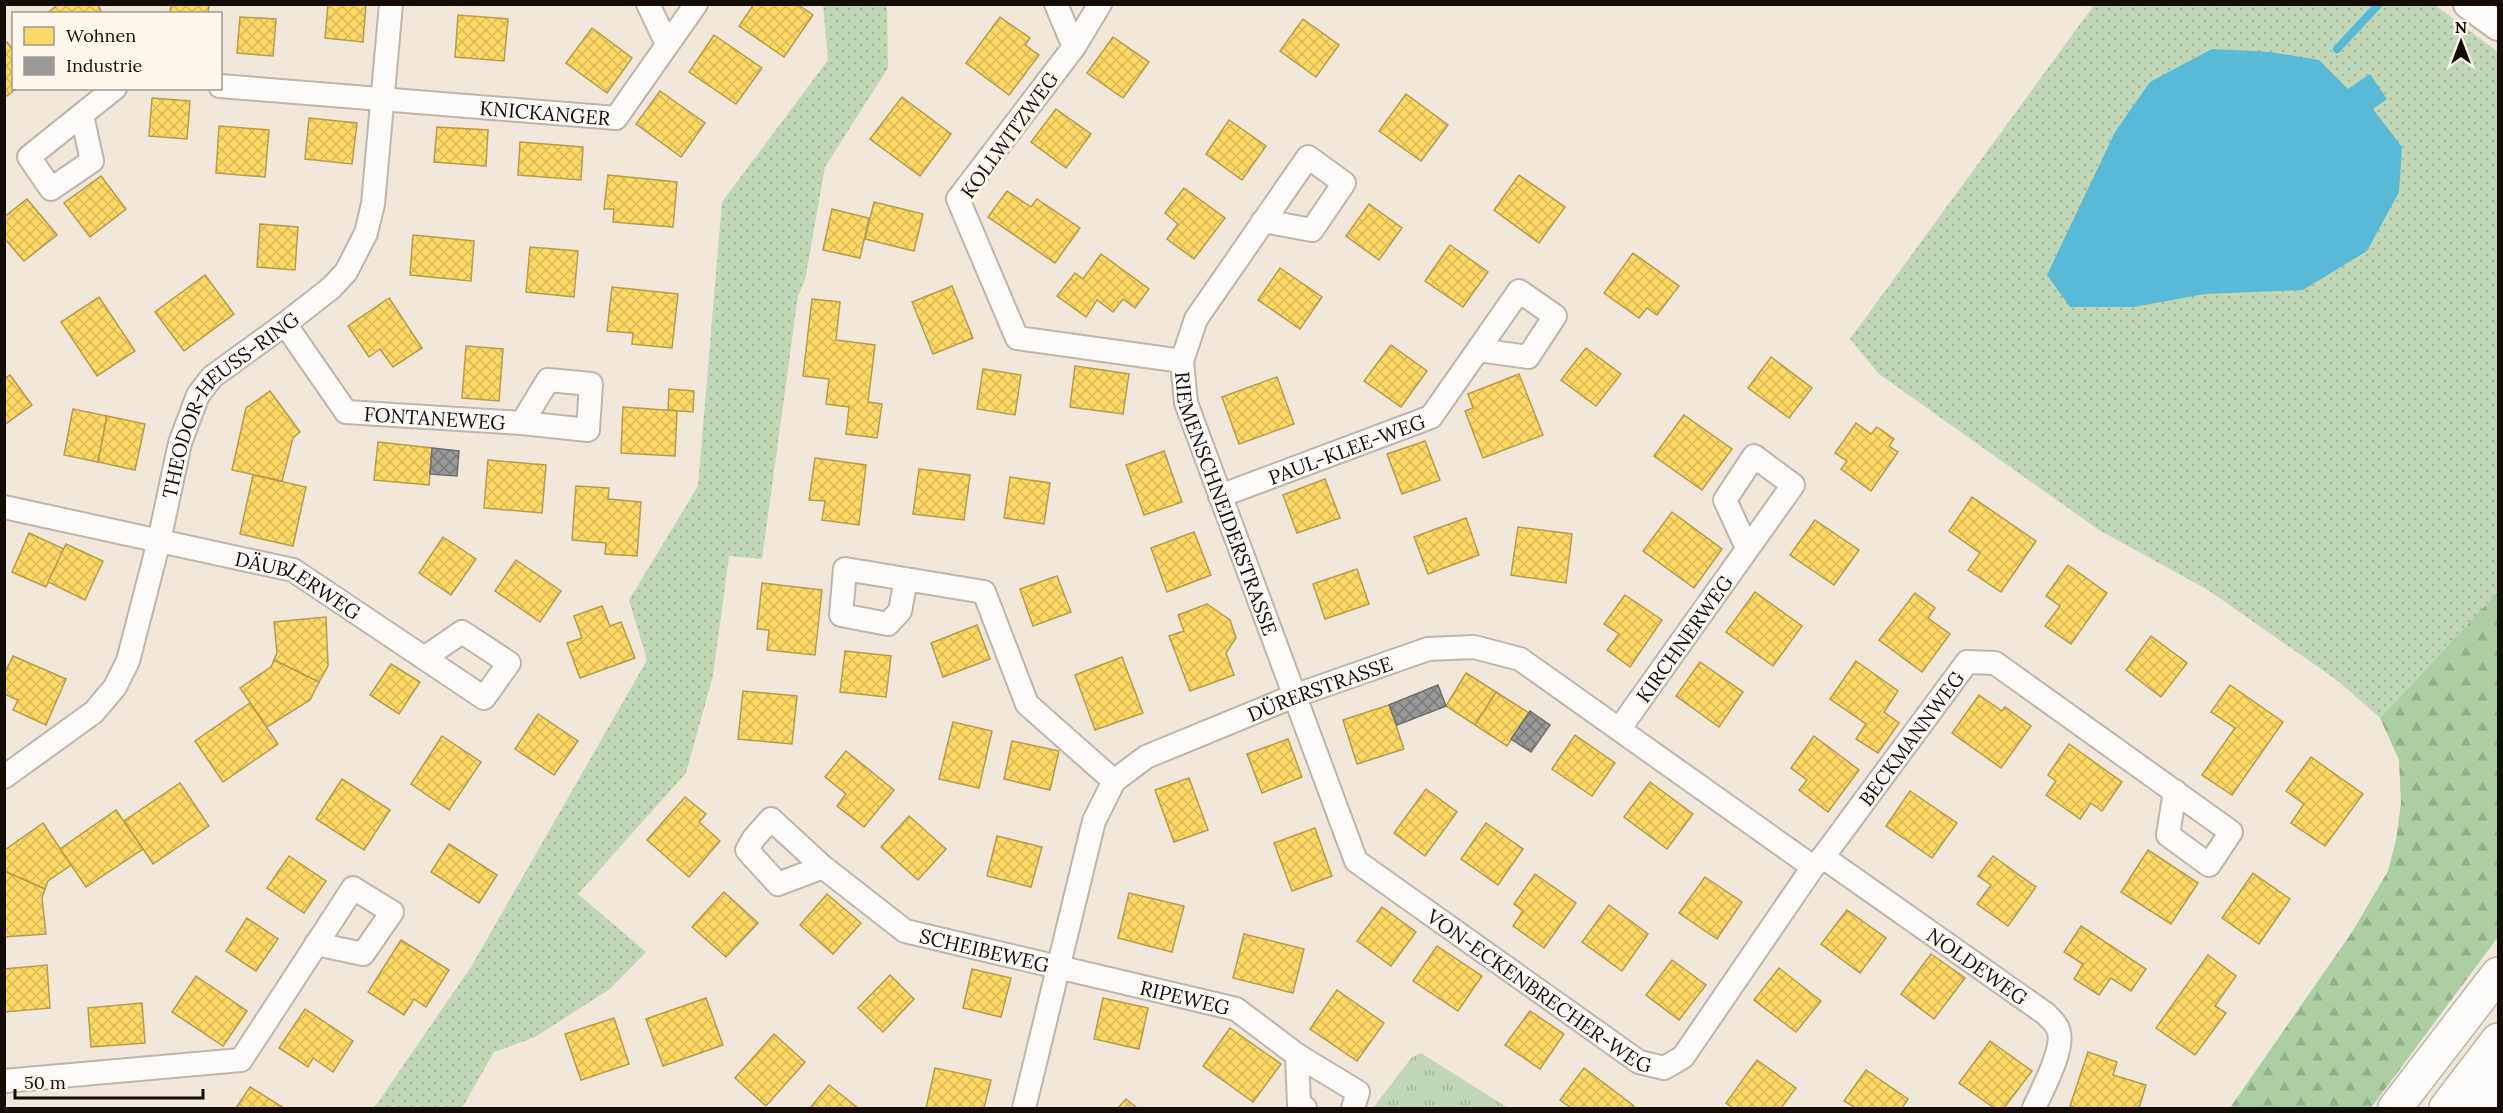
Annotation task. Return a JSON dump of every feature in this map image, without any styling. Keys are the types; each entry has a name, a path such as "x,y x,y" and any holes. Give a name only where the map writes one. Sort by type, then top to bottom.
{"highway":[{"path":"2395,1108 2499,974"},
{"path":"2446,1108 2499,1040"},
{"path":"2474,1108 2499,1081"}],"street":[{"name":"THEODOR-HEUSS-RING","path":"4,777 94,712 115,687 128,661 159,541 180,443 198,395 219,371 331,288 346,272 366,233 373,204 391,4"},
{"path":"648,4 667,44"},
{"name":"KNICKANGER","path":"383,99 616,118 696,4"},
{"path":"1056,4 1074,47"},
{"name":"KOLLWITZWEG","path":"1100,4 1074,47 958,199 1017,338 1182,361"},
{"path":"2468,4 2499,26"},
{"path":"222,86 383,99"},
{"path":"82,115 113,90"},
{"name":"RIEMENSCHNEIDERSTRASSE","path":"1263,221 1196,319 1182,361 1186,403 1294,696"},
{"name":"FONTANEWEG","path":"285,324 346,412 522,423"},
{"name":"PAUL-KLEE-WEG","path":"1220,496 1431,417 1478,350"},
{"name":"DÄUBLERWEG","path":"4,507 293,570 424,658"},
{"name":"KIRCHNERWEG","path":"1620,728 1747,548"},
{"path":"906,579 984,592 1027,704 1114,781"},
{"name":"DÜRERSTRASSE","path":"1024,1108 1094,821 1114,781 1146,756 1294,696 1428,649 1474,647 1520,659 1818,862"},
{"name":"BECKMANNWEG","path":"1818,862 1967,662 1995,663 2175,791"},
{"name":"VON-ECKENBRECHER-WEG","path":"1294,696 1356,861 1639,1062 1664,1068 1683,1057 1818,862"},
{"name":"NOLDEWEG","path":"1818,862 2046,1014 2058,1026 2061,1036 2058,1052 2034,1108"},
{"name":"SCHEIBEWEG","path":"823,867 905,931 1059,968"},
{"path":"4,1081 241,1060 316,944"},
{"name":"RIPEWEG","path":"1059,968 1236,1009 1298,1054 1358,1092 1353,1108"},
{"path":"1298,1054 1299,1104 1305,1108"}],"green space":[{"path":"823,5 887,5 888,68 825,167 805,280 798,296 762,559 729,556 713,676 686,773 578,894 646,952 610,989 535,1037 494,1052 462,1108 374,1108 471,967 647,660 629,600 698,486 722,202 828,60"},
{"path":"2094,5 2435,5 2498,52 2498,592 2380,718 2338,681 2208,590 2099,530 1879,374 1850,339"},
{"path":"2498,592 2498,937 2371,1108 2230,1108 2352,932 2388,871 2396,840 2401,803 2399,760 2380,718"},
{"path":"1421,1053 1508,1108 1373,1108 1412,1057"}],"water":[{"path":"2212,49 2270,52 2319,60 2348,89 2370,74 2387,99 2373,109 2402,147 2399,192 2367,251 2303,290 2205,294 2134,307 2070,307 2047,275 2115,132 2150,82"}],"building: Wohnen":[{"path":"59,4 97,4 102,12 49,12"},
{"path":"171,4 209,4 208,12 170,12"},
{"path":"328,4 366,4 363,42 325,38"},
{"path":"754,4 797,4 813,15 784,57 739,26"},
{"path":"458,15 508,19 504,61 455,57"},
{"path":"240,17 276,19 273,56 237,53"},
{"path":"1000,17 1030,38 1025,45 1039,55 1009,95 966,63"},
{"path":"1303,19 1339,45 1316,77 1280,51"},
{"path":"592,28 632,58 607,93 566,63"},
{"path":"714,35 762,68 736,104 689,72"},
{"path":"1113,37 1149,62 1123,98 1087,73"},
{"path":"7,42 12,48 12,90 14,90 4,98 4,44"},
{"path":"660,91 705,123 681,157 636,124"},
{"path":"1406,94 1448,125 1421,161 1379,131"},
{"path":"902,97 951,134 920,176 870,139"},
{"path":"152,98 190,101 187,139 149,136"},
{"path":"1056,109 1091,134 1066,168 1031,142"},
{"path":"309,118 357,123 352,164 305,159"},
{"path":"1229,120 1266,146 1242,180 1206,154"},
{"path":"219,126 269,130 265,177 216,173"},
{"path":"437,127 488,130 486,166 434,162"},
{"path":"520,142 583,147 581,180 518,175"},
{"path":"608,175 677,182 673,227 613,222 614,209 604,209"},
{"path":"1519,175 1565,207 1539,243 1494,210"},
{"path":"101,176 126,209 90,237 64,203"},
{"path":"1184,188 1225,218 1194,259 1167,239 1178,224 1165,213"},
{"path":"1007,191 1031,207 1037,199 1080,228 1055,263 988,217"},
{"path":"27,199 57,235 24,261 4,238 4,217"},
{"path":"874,202 923,214 914,251 865,239"},
{"path":"1369,204 1402,228 1379,260 1346,236"},
{"path":"832,209 869,218 860,258 823,250"},
{"path":"260,224 298,227 295,270 257,267"},
{"path":"413,235 474,241 471,281 410,275"},
{"path":"1450,245 1488,272 1463,307 1425,281"},
{"path":"530,247 578,251 574,297 526,292"},
{"path":"1633,253 1679,286 1657,315 1647,308 1639,318 1604,293"},
{"path":"1101,254 1149,289 1135,308 1123,299 1113,312 1097,300 1086,317 1057,296 1075,273 1083,279"},
{"path":"1280,268 1322,297 1300,329 1258,300"},
{"path":"205,275 234,314 184,351 155,312"},
{"path":"952,286 973,338 933,354 912,302"},
{"path":"612,287 678,294 672,348 632,344 633,333 607,331"},
{"path":"99,297 135,351 97,376 61,322"},
{"path":"389,298 422,348 393,367 380,349 369,357 348,326"},
{"path":"812,299 840,302 836,340 875,345 868,402 882,404 877,438 846,434 849,407 826,404 829,379 803,376"},
{"path":"1391,345 1427,371 1401,407 1364,381"},
{"path":"466,346 503,349 499,401 462,398"},
{"path":"1586,348 1621,374 1596,406 1561,380"},
{"path":"1771,357 1812,388 1789,418 1748,388"},
{"path":"1075,366 1129,374 1123,414 1070,407"},
{"path":"983,369 1021,375 1015,415 977,409"},
{"path":"1519,374 1543,435 1483,458 1465,411 1473,408 1468,394"},
{"path":"10,375 32,405 4,425 4,379"},
{"path":"1277,377 1294,424 1239,444 1222,397"},
{"path":"669,389 694,391 693,412 668,410"},
{"path":"270,391 300,432 293,438 282,481 232,470 246,408"},
{"path":"623,407 677,411 675,456 621,453"},
{"path":"73,409 107,416 98,462 64,455"},
{"path":"1684,415 1732,449 1702,490 1654,456"},
{"path":"107,416 145,424 135,470 98,462"},
{"path":"1856,423 1871,434 1877,427 1894,439 1889,446 1898,452 1871,491 1841,469 1847,461 1835,453"},
{"path":"1425,441 1440,480 1402,494 1387,454"},
{"path":"378,442 432,448 429,485 374,480"},
{"path":"1164,451 1182,502 1144,515 1126,465"},
{"path":"815,458 866,465 859,525 822,520 825,501 809,500"},
{"path":"488,460 546,465 542,513 484,508"},
{"path":"919,469 970,475 964,520 913,514"},
{"path":"253,475 306,487 293,546 240,534"},
{"path":"1010,477 1050,483 1044,524 1004,518"},
{"path":"1325,479 1340,518 1297,533 1283,495"},
{"path":"576,486 609,488 608,499 641,502 637,556 605,554 606,543 572,540"},
{"path":"1972,497 2036,541 2001,592 1968,570 1980,553 1949,531"},
{"path":"1672,512 1722,549 1694,588 1643,551"},
{"path":"1466,518 1479,555 1428,574 1414,537"},
{"path":"1815,520 1859,550 1834,585 1790,555"},
{"path":"1518,527 1572,534 1566,583 1511,575"},
{"path":"1194,532 1211,575 1167,592 1151,548"},
{"path":"29,533 64,549 46,587 12,572"},
{"path":"443,537 476,559 451,595 419,573"},
{"path":"66,544 103,561 85,600 48,582"},
{"path":"516,560 561,591 540,622 495,591"},
{"path":"2068,565 2107,593 2071,644 2045,626 2060,606 2046,596"},
{"path":"1357,569 1369,604 1325,619 1313,584"},
{"path":"1057,576 1071,612 1033,626 1020,589"},
{"path":"762,583 822,590 815,655 767,650 769,630 757,629"},
{"path":"1755,592 1802,626 1773,666 1726,632"},
{"path":"1915,593 1935,608 1928,618 1950,634 1922,672 1879,640"},
{"path":"1625,595 1662,620 1630,667 1607,650 1619,634 1604,624"},
{"path":"1207,604 1230,620 1236,638 1226,653 1234,675 1190,691 1169,636 1184,631 1178,615"},
{"path":"602,606 610,626 621,622 635,658 580,678 567,643 582,638 574,616"},
{"path":"326,617 328,666 319,682 274,660 277,653 274,622"},
{"path":"977,625 990,659 943,677 931,643"},
{"path":"2151,636 2187,663 2161,697 2126,670"},
{"path":"845,651 891,656 886,697 840,692"},
{"path":"13,656 66,679 46,725 13,710 18,700 4,694 4,675"},
{"path":"1122,657 1143,713 1095,730 1075,675"},
{"path":"274,660 319,682 310,700 267,727 240,688 271,667"},
{"path":"1856,661 1898,691 1884,712 1899,723 1878,753 1856,739 1866,724 1830,699"},
{"path":"1700,662 1743,692 1719,727 1676,696"},
{"path":"391,664 420,682 399,714 370,695"},
{"path":"1466,673 1496,692 1475,725 1446,706"},
{"path":"2230,685 2283,722 2232,795 2202,775 2235,728 2211,712"},
{"path":"743,691 797,696 792,744 738,739"},
{"path":"1496,692 1529,713 1507,746 1475,725"},
{"path":"1979,695 2002,711 2005,707 2031,726 2001,768 1952,733"},
{"path":"250,703 278,744 223,782 195,741"},
{"path":"1389,705 1404,749 1357,764 1343,720"},
{"path":"538,714 578,741 554,775 515,749"},
{"path":"953,722 992,731 979,788 939,779"},
{"path":"1575,735 1615,763 1592,796 1552,769"},
{"path":"442,736 481,762 449,810 411,784"},
{"path":"1814,736 1859,770 1828,812 1799,790 1807,780 1791,768"},
{"path":"1288,739 1302,777 1262,793 1247,754"},
{"path":"1012,741 1059,751 1050,790 1004,779"},
{"path":"2069,744 2122,782 2102,811 2091,803 2080,819 2046,795 2056,781 2048,775"},
{"path":"846,751 894,790 864,827 837,806 846,794 825,777"},
{"path":"2311,757 2363,794 2325,846 2291,823 2304,804 2286,791"},
{"path":"1189,778 1208,830 1174,842 1155,790"},
{"path":"342,779 390,810 364,850 316,819"},
{"path":"1650,782 1693,814 1667,849 1624,817"},
{"path":"180,783 209,826 153,864 124,821"},
{"path":"1426,789 1457,812 1425,856 1394,833"},
{"path":"1910,791 1957,823 1932,858 1886,826"},
{"path":"685,797 706,814 699,822 720,841 689,877 647,840"},
{"path":"116,810 143,849 86,887 60,849"},
{"path":"909,816 946,849 918,880 881,847"},
{"path":"43,823 71,865 48,881 45,889 4,871 5,850"},
{"path":"1486,823 1523,849 1498,885 1461,859"},
{"path":"1315,828 1332,876 1292,891 1274,843"},
{"path":"997,836 1042,847 1031,887 987,876"},
{"path":"449,844 497,875 479,903 431,872"},
{"path":"2148,850 2198,883 2171,924 2121,892"},
{"path":"289,856 326,881 304,913 267,888"},
{"path":"1993,856 2036,887 2008,926 1977,904 1991,885 1978,876"},
{"path":"4,871 45,889 42,898 46,934 4,937"},
{"path":"2253,873 2290,899 2259,944 2222,918"},
{"path":"1535,874 1576,903 1544,948 1513,926 1523,911 1514,904"},
{"path":"1705,877 1742,902 1717,939 1679,913"},
{"path":"724,892 758,923 726,957 692,927"},
{"path":"1129,893 1184,906 1172,952 1118,938"},
{"path":"827,894 861,923 833,954 800,925"},
{"path":"1609,905 1648,934 1622,971 1582,942"},
{"path":"1382,907 1416,932 1391,966 1357,941"},
{"path":"1847,910 1886,938 1860,973 1821,944"},
{"path":"247,918 278,939 256,971 226,951"},
{"path":"2081,926 2146,969 2131,991 2111,978 2099,995 2074,979 2083,964 2064,952"},
{"path":"1244,934 1304,949 1293,993 1233,978"},
{"path":"401,940 449,970 426,1007 414,999 404,1015 368,992"},
{"path":"1437,946 1482,976 1458,1011 1413,981"},
{"path":"1931,954 1965,978 1934,1019 1901,994"},
{"path":"2208,955 2236,976 2215,1006 2226,1013 2195,1055 2156,1028"},
{"path":"1672,960 1706,985 1679,1020 1646,995"},
{"path":"47,965 50,1008 4,1012 4,969"},
{"path":"1779,968 1821,1001 1796,1032 1754,1000"},
{"path":"972,969 1011,978 1001,1017 963,1008"},
{"path":"890,975 914,999 883,1032 858,1008"},
{"path":"196,976 247,1011 223,1046 172,1012"},
{"path":"1337,990 1384,1023 1357,1061 1310,1029"},
{"path":"706,998 723,1045 663,1066 646,1019"},
{"path":"1103,998 1148,1008 1139,1049 1094,1039"},
{"path":"142,1003 145,1043 91,1047 88,1008"},
{"path":"305,1009 353,1041 333,1072 313,1058 308,1067 279,1048"},
{"path":"1530,1011 1564,1034 1540,1069 1505,1045"},
{"path":"614,1018 629,1064 581,1080 565,1034"},
{"path":"1230,1028 1281,1064 1253,1102 1203,1066"},
{"path":"774,1034 805,1062 766,1106 735,1078"},
{"path":"1990,1041 2032,1071 2004,1108 1994,1108 1959,1083"},
{"path":"2088,1052 2117,1062 2113,1075 2146,1085 2139,1108 2076,1108 2070,1106"},
{"path":"1757,1060 1796,1088 1781,1108 1733,1108 1726,1103"},
{"path":"935,1068 991,1080 984,1108 926,1108"},
{"path":"1584,1068 1634,1106 1631,1108 1571,1108 1560,1100"},
{"path":"1866,1070 1908,1099 1902,1108 1856,1108 1844,1101"},
{"path":"829,1085 858,1108 810,1108"},
{"path":"250,1087 284,1108 236,1108"},
{"path":"1126,1099 1137,1108 1118,1108"}],"building: Industrie":[{"path":"432,448 459,451 457,476 430,474"},
{"path":"1438,685 1446,706 1397,725 1389,705"},
{"path":"1530,711 1550,725 1531,752 1511,739"}],"waterway":[{"path":"2337,49 2378,5"}]}
